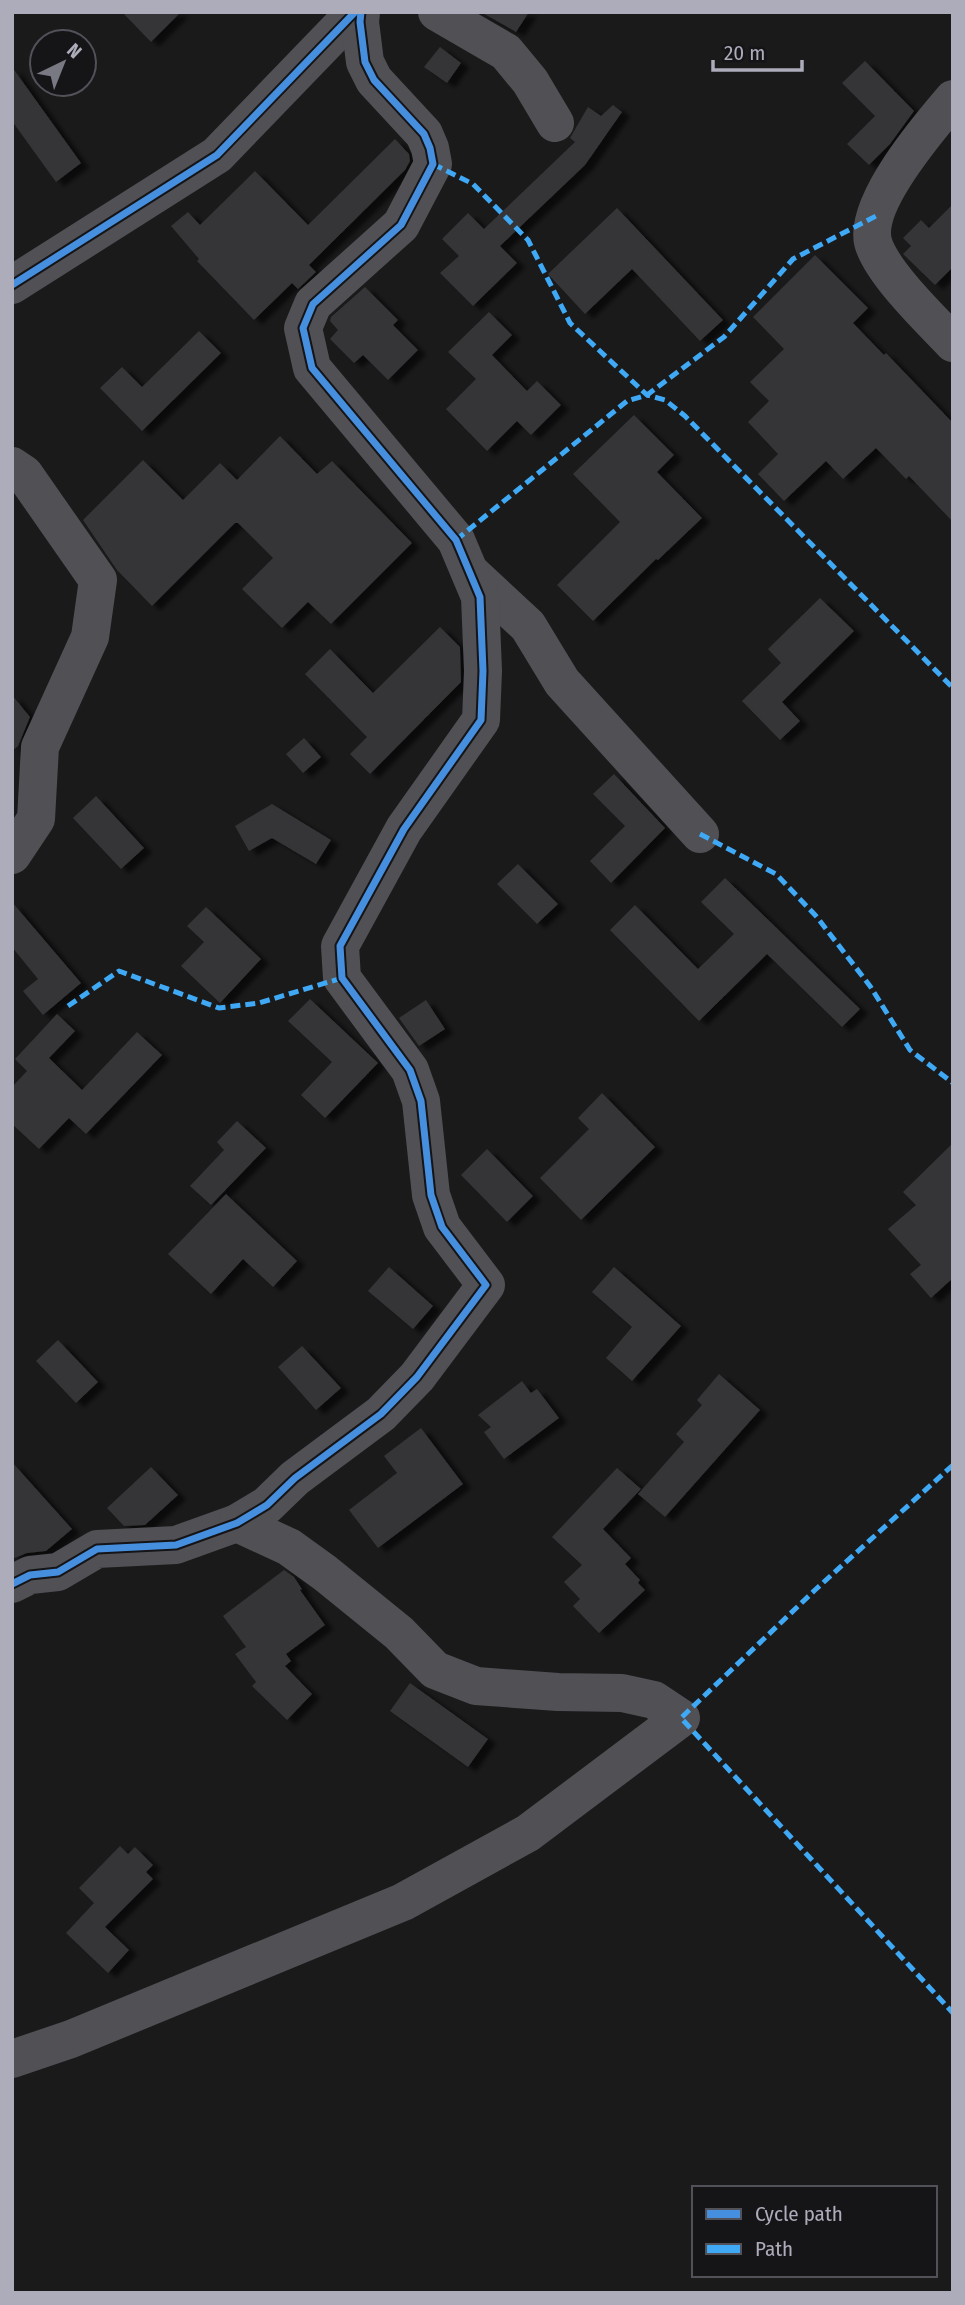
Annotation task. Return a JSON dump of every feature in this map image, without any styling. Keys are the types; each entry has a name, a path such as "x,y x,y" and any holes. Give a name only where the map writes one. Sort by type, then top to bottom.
{"street":[{"path":"12,285 217,155 355,12"},
{"path":"12,1584 30,1575 58,1572 97,1549 176,1545 237,1523 267,1505 295,1478 381,1414 417,1377 486,1285 442,1227 431,1195 421,1101 410,1070 342,978 340,946 404,829 481,720 484,671 481,597 456,540 312,368 303,328 313,304 401,225 433,164 424,134 374,80 365,62 360,22 362,12"},
{"path":"437,12 506,52 530,81 555,123"},
{"path":"953,99 894,175 876,216 873,241 885,264 909,298 953,343"},
{"path":"12,466 23,474 98,580 90,636 40,747 36,820 12,855"},
{"path":"472,574 528,626 562,682 700,834"},
{"path":"12,2059 71,2039 403,1902 528,1833 681,1718 654,1700 622,1693 476,1686 435,1670 399,1633 325,1573 289,1548 237,1523"}],"building":[{"path":"122,12 181,12 151,42"},
{"path":"481,12 529,12 516,32"},
{"path":"440,47 461,63 447,83 424,67"},
{"path":"865,61 914,111 890,144 869,165 847,144 875,116 842,83"},
{"path":"12,67 28,89 28,98 34,98 81,163 56,182 12,121"},
{"path":"613,105 622,112 585,165 500,246 517,263 473,306 440,273 459,256 442,239 468,213 484,229 575,142 570,138 588,107 601,116"},
{"path":"395,139 409,154 410,161 405,170 309,265 316,272 298,289 292,283 254,320 197,261 199,259 171,226 188,212 200,225 255,171 308,225"},
{"path":"953,204 953,267 935,285 903,254 911,246 903,238 921,220 929,228"},
{"path":"617,208 723,320 700,341 632,269 585,314 548,274"},
{"path":"815,255 868,308 853,323 884,355 886,353 953,423 953,522 909,476 906,479 876,448 843,479 826,461 784,501 758,474 778,454 748,422 769,401 750,382 784,349 753,317"},
{"path":"365,287 398,320 393,325 418,350 388,380 363,355 354,363 330,339 338,330 330,321 331,317"},
{"path":"489,312 512,335 492,355 527,391 537,381 561,405 531,435 517,421 487,451 446,409 476,379 448,352"},
{"path":"199,331 221,353 142,431 100,388 122,367 142,387"},
{"path":"634,415 674,455 657,472 702,518 593,621 557,585 620,522 573,474"},
{"path":"280,436 317,474 332,461 412,543 331,624 308,602 282,628 242,589 273,558 238,523 152,606 117,570 83,520 143,460 183,500 220,463 237,480"},
{"path":"820,598 854,631 782,702 800,721 780,740 742,701 781,663 768,649"},
{"path":"440,627 460,647 461,682 370,774 350,754 367,737 305,674 330,649 373,693"},
{"path":"12,695 30,717 18,746 12,751"},
{"path":"304,738 321,757 303,773 286,754"},
{"path":"614,774 665,828 611,883 590,861 625,826 593,794"},
{"path":"96,796 144,848 121,869 73,818"},
{"path":"272,804 331,840 316,864 272,838 249,851 235,826"},
{"path":"518,864 558,904 537,924 497,884"},
{"path":"725,878 860,1009 842,1027 767,954 699,1021 610,930 635,905 698,969 734,934 701,902"},
{"path":"12,902 81,983 43,1015 23,991 38,979 12,947"},
{"path":"206,907 261,959 220,1003 181,966 204,942 187,926"},
{"path":"310,999 378,1063 325,1118 301,1095 332,1062 288,1021"},
{"path":"426,1000 445,1029 419,1046 399,1018"},
{"path":"57,1014 75,1031 49,1058 82,1090 137,1032 162,1055 86,1134 69,1118 39,1149 12,1124 12,1087 27,1071 15,1059"},
{"path":"602,1093 655,1147 581,1220 540,1178 589,1129 578,1118"},
{"path":"237,1121 266,1148 211,1205 190,1186 224,1150 217,1142"},
{"path":"953,1143 953,1278 931,1298 910,1274 921,1265 888,1229 916,1205 903,1192"},
{"path":"487,1149 533,1196 507,1222 461,1175"},
{"path":"226,1194 297,1261 273,1287 243,1259 211,1294 168,1254"},
{"path":"389,1267 433,1306 413,1329 368,1291"},
{"path":"614,1267 681,1326 632,1381 606,1358 632,1327 592,1292"},
{"path":"58,1340 98,1382 76,1403 36,1361"},
{"path":"302,1346 341,1388 316,1410 278,1367"},
{"path":"719,1374 760,1410 665,1517 638,1494 684,1442 676,1434 702,1405 697,1400"},
{"path":"522,1381 531,1393 537,1389 559,1418 504,1459 484,1432 491,1427 478,1415"},
{"path":"421,1428 463,1484 378,1548 349,1510 397,1473 384,1456"},
{"path":"12,1462 72,1529 46,1551 27,1553 12,1559"},
{"path":"151,1467 178,1495 145,1525 124,1526 107,1508"},
{"path":"617,1468 641,1489 603,1529 631,1558 625,1564 640,1580 638,1583 645,1590 599,1633 573,1606 580,1599 564,1582 582,1565 552,1537"},
{"path":"284,1570 294,1577 325,1625 286,1654 291,1661 285,1666 312,1694 287,1720 252,1686 256,1682 235,1654 246,1647 223,1616"},
{"path":"410,1683 488,1739 468,1767 390,1711"},
{"path":"120,1846 128,1854 135,1847 153,1865 146,1872 153,1879 105,1927 129,1950 108,1973 66,1933 94,1903 79,1888"}],"marked path":[{"path":"433,164 473,184 528,240 570,323 647,395 665,400 685,416 953,688"},
{"path":"456,540 627,401 647,395 724,337 793,259 876,216"},
{"path":"700,834 776,874 816,916 870,986 910,1050 953,1083"},
{"path":"68,1006 119,971 219,1008 259,1003 342,978"},
{"path":"953,1465 815,1590 681,1718 953,2013"}],"cycle path":[{"path":"12,285 217,155 355,12"},
{"path":"12,1584 30,1575 58,1572 97,1549 176,1545 237,1523 267,1505 295,1478 381,1414 417,1377 486,1285 442,1227 431,1195 421,1101 410,1070 342,978 340,946 404,829 481,720 483,671 480,597 456,540 312,368 303,328 313,304 401,225 433,164 424,134 374,80 365,62 361,12"}]}
